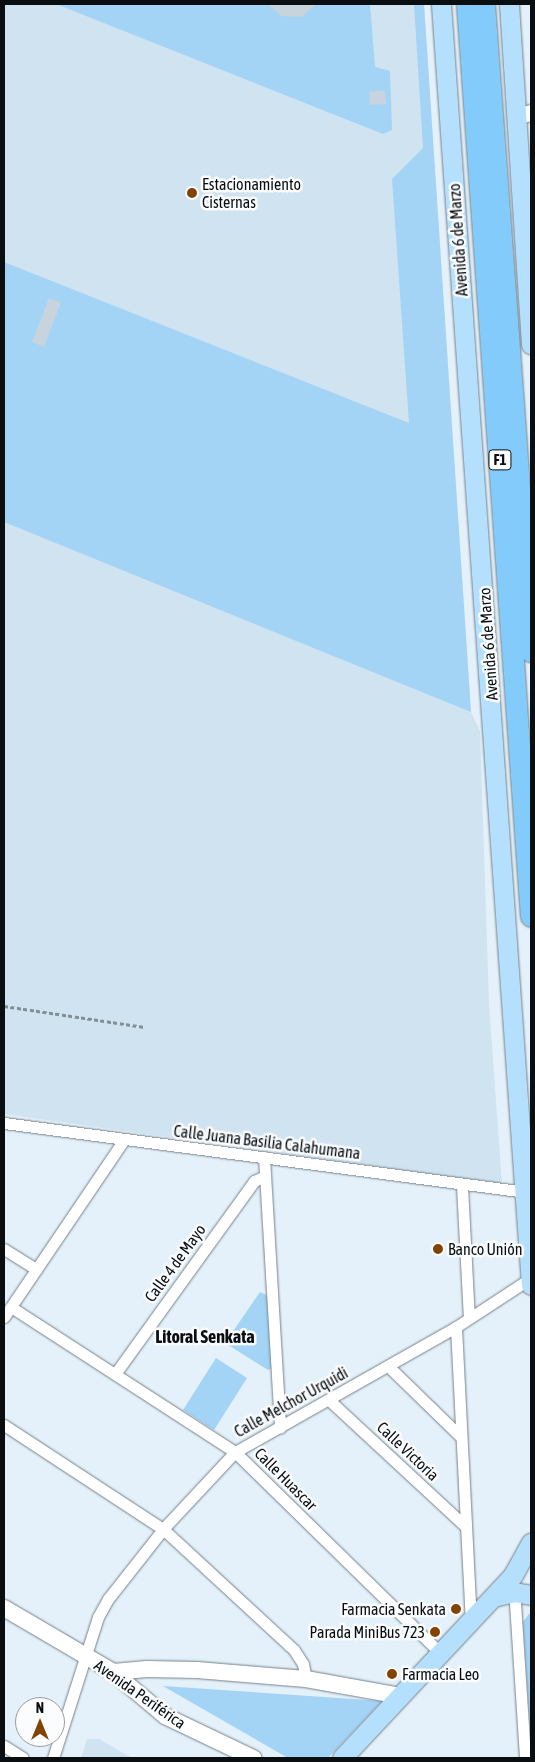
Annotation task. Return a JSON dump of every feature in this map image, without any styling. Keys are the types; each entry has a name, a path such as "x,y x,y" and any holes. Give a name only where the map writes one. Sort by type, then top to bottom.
{"highway":[{"name":"Avenida 6 de Marzo","path":"467,4 531,916"},
{"name":"F1","path":"484,4 531,651"}],"main road":[{"name":"Avenida 6 de Marzo","path":"441,4 526,1192 531,1285"},
{"path":"509,4 526,116 531,344"},
{"path":"342,1758 493,1597 520,1587 531,1543"}],"street":[{"name":"Calle Juana Basilia Calahumana","path":"4,1123 123,1141 264,1156 462,1186 526,1192"},
{"path":"4,1317 123,1141"},
{"path":"264,1156 280,1428"},
{"name":"Calle 4 de Mayo","path":"115,1374 254,1182 265,1176"},
{"path":"462,1186 469,1318"},
{"path":"4,1249 36,1269"},
{"name":"Calle Melchor Urquidi","path":"53,1758 98,1617 108,1599 163,1529 235,1452 456,1327 531,1278"},
{"name":"Calle Huascar","path":"11,1307 235,1452 440,1653"},
{"path":"456,1327 460,1436 471,1619"},
{"path":"388,1366 460,1436"},
{"name":"Calle Victoria","path":"328,1400 465,1526"},
{"path":"4,1425 163,1529 294,1650 303,1664 306,1679"},
{"path":"520,1587 525,1758"},
{"name":"Avenida Periférica","path":"4,1608 113,1672 166,1716 253,1758"},
{"path":"113,1672 147,1669 197,1670 306,1679 401,1696"},
{"path":"4,1746 23,1758"}],"path":[{"path":"4,1006 144,1027"}],"shaded area":[{"path":"4,4 424,4 471,712 480,731 489,1004 502,1184 4,1114"},
{"path":"56,4 370,4 375,67 390,71 392,130 383,134"},
{"path":"414,4 424,4 471,712 4,522 4,262 409,423 392,179 423,148"},
{"path":"260,1292 271,1297 275,1367 268,1370 225,1343"},
{"path":"216,1358 247,1378 214,1430 183,1410"},
{"path":"531,1611 531,1745 523,1622"},
{"path":"163,1686 382,1701 328,1758 288,1758"},
{"path":"87,1739 99,1739 132,1758 81,1758"}],"building":[{"path":"268,4 316,4 302,17 281,16"},
{"path":"385,90 386,104 370,105 369,92"},
{"path":"49,298 61,302 44,347 32,342"}],"place":[{"name":"Estacionamiento Cisternas","path":"192,193"},
{"name":"Banco Unión","path":"438,1249"},
{"name":"Farmacia Senkata","path":"456,1609"},
{"name":"Parada MiniBus 723","path":"435,1632"},
{"name":"Farmacia Leo","path":"392,1674"}],"district":[{"name":"Litoral Senkata","path":"205,1337"}]}
